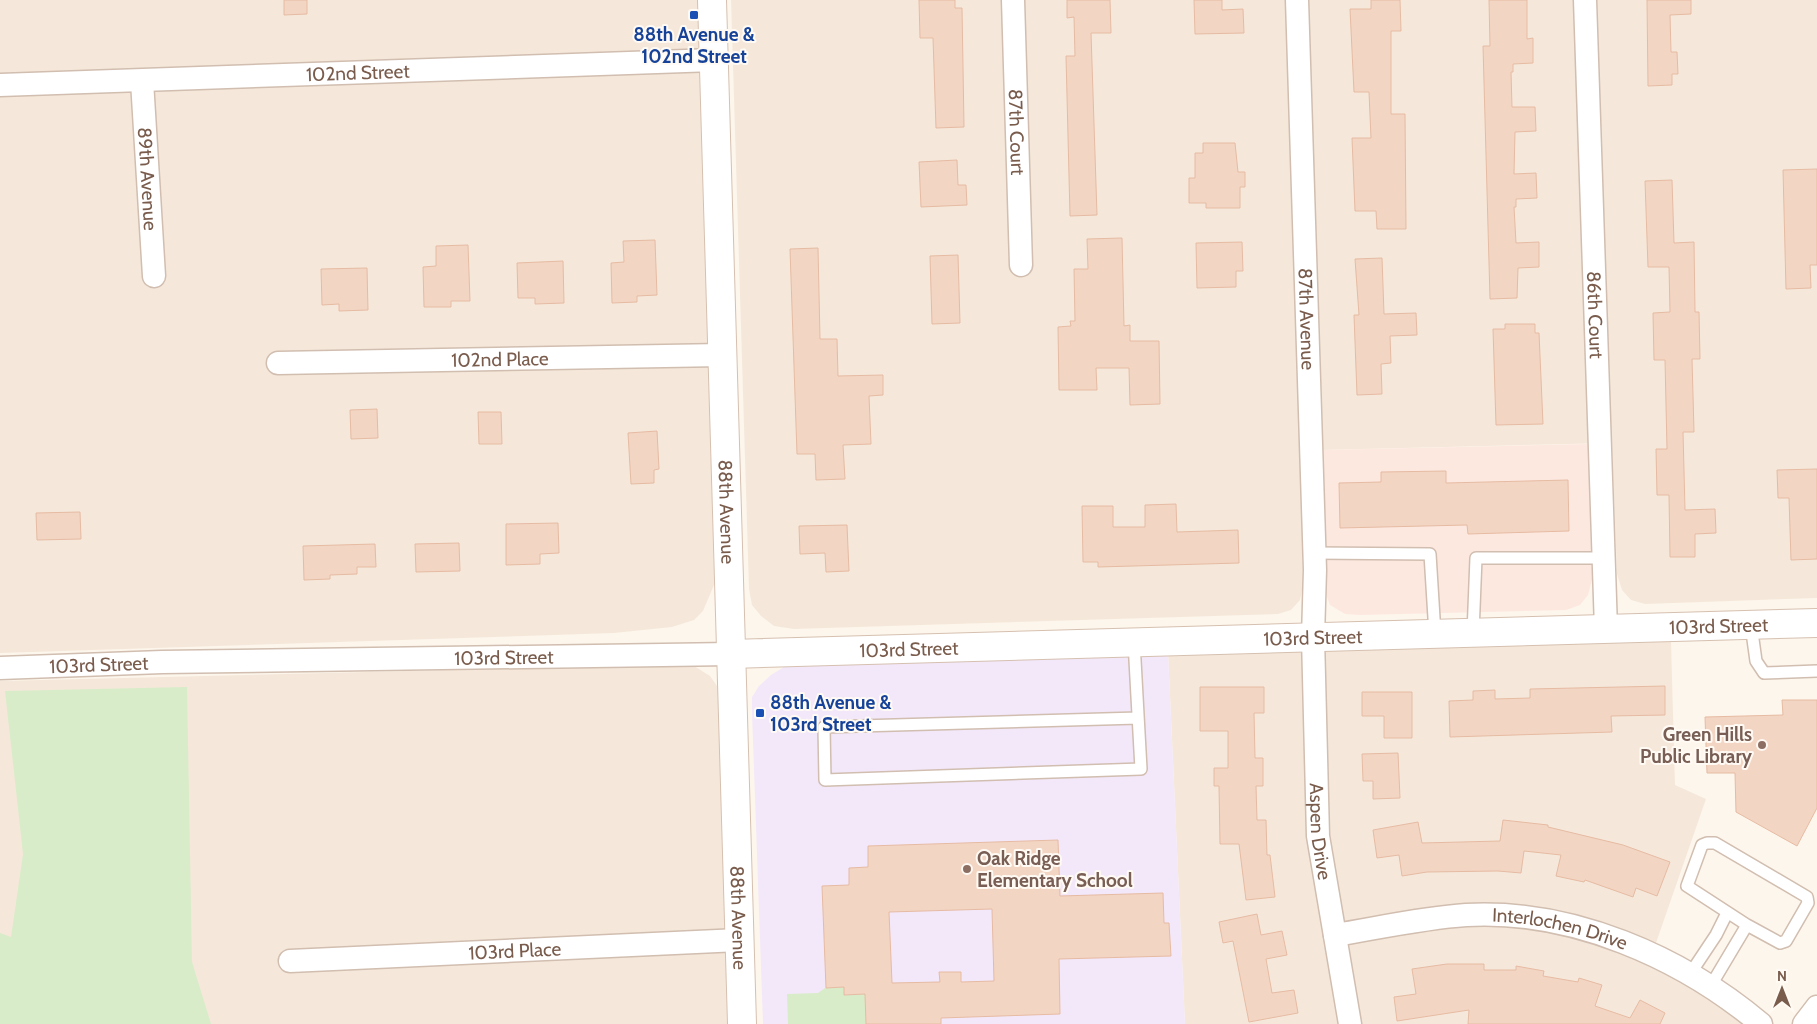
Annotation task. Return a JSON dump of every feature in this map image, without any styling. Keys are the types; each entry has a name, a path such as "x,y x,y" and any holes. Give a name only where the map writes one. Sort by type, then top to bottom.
{"street":[{"name":"88th Avenue","path":"712,0 742,1024"},
{"name":"87th Court","path":"1013,0 1021,265"},
{"name":"87th Avenue","path":"1297,0 1314,553 1313,637"},
{"name":"86th Court","path":"1585,0 1606,629"},
{"name":"102nd Street","path":"0,85 714,60"},
{"name":"89th Avenue","path":"142,81 154,276"},
{"name":"102nd Place","path":"278,363 722,355"},
{"name":"103rd Street","path":"0,668 172,662 731,654 1817,623"},
{"name":"Aspen Drive","path":"1313,637 1318,836 1350,1024"},
{"name":"Interlochen Drive","path":"1335,935 1436,918 1467,915 1532,918 1600,934 1645,952 1690,974 1761,1024"},
{"name":"103rd Place","path":"290,961 739,940"},
{"path":"1804,1024 1817,1007"}],"lane":[{"path":"1314,553 1430,554 1435,634"},
{"path":"1473,633 1476,558 1604,558"},
{"path":"1751,625 1756,661 1764,673 1817,671"},
{"path":"1134,642 1141,769 825,780 824,727 1138,718"},
{"path":"1707,842 1715,844 1807,897 1806,908 1786,941 1780,943 1747,925 1687,886 1702,845 1707,842"},
{"path":"1690,974 1716,935 1727,913"},
{"path":"1710,987 1747,925"}],"shaded area":[{"path":"0,0 698,0 714,569 714,585 703,611 694,620 672,627 614,633 0,653"},
{"path":"731,0 1817,0 1817,598 1645,604 1631,600 1622,590 1617,574 1612,443 1321,450 1300,451 1303,586 1300,600 1291,610 1278,614 794,629 774,626 761,616 752,605 749,589"},
{"path":"1588,444 1592,579 1588,595 1580,605 1566,610 1360,615 1345,614 1330,605 1324,589 1321,450"},
{"path":"1671,641 1675,785 1706,799 1648,966 1692,987 1745,1024 1185,1024 1168,652"},
{"name":"Oak Ridge Elementary School","path":"1168,652 1185,1024 763,1024 752,713 752,697 759,686 784,667 846,661"},
{"path":"691,664 710,676 722,693 730,1024 0,1024 0,681"}],"green space":[{"path":"187,687 192,962 211,1024 0,1024 0,933 11,937 23,854 5,691"},
{"path":"844,987 844,995 865,994 866,1024 788,1024 787,994 818,993 825,988"}],"building":[{"path":"284,0 307,0 307,14 284,15"},
{"path":"919,0 955,0 955,8 962,8 964,127 936,128 933,38 920,38"},
{"path":"1067,0 1110,0 1111,33 1091,33 1097,215 1070,216 1066,56 1075,56 1074,17 1067,18"},
{"path":"1194,0 1222,0 1222,10 1243,9 1244,33 1195,34"},
{"path":"1371,0 1400,0 1401,31 1391,31 1391,114 1405,114 1406,229 1377,229 1376,211 1355,211 1352,138 1371,138 1369,92 1354,92 1350,9 1371,9"},
{"path":"1489,0 1527,0 1527,39 1533,38 1533,63 1513,64 1513,72 1511,72 1512,107 1535,107 1536,131 1515,132 1514,174 1536,173 1537,198 1516,199 1516,207 1514,207 1516,243 1539,242 1539,267 1518,268 1517,298 1490,299 1483,46 1490,46"},
{"path":"1647,0 1691,0 1691,14 1670,15 1671,52 1677,52 1678,74 1672,74 1672,85 1648,86"},
{"path":"1203,143 1235,143 1238,172 1245,172 1245,187 1240,187 1240,208 1206,208 1206,203 1189,203 1189,178 1195,178 1195,153 1203,153"},
{"path":"957,160 958,185 966,185 967,205 921,207 919,162"},
{"path":"1817,169 1817,265 1810,265 1811,288 1786,289 1783,170"},
{"path":"1672,180 1674,243 1694,242 1695,312 1699,312 1700,359 1692,359 1694,432 1683,432 1685,510 1715,509 1716,533 1695,534 1695,557 1670,557 1669,495 1657,495 1656,449 1667,449 1665,360 1654,360 1653,313 1670,312 1669,267 1648,267 1645,181"},
{"path":"1122,238 1124,326 1130,325 1130,341 1159,341 1160,404 1130,405 1129,368 1096,368 1097,390 1059,390 1058,327 1071,326 1070,321 1075,321 1074,269 1088,269 1087,239"},
{"path":"655,240 657,295 637,296 637,302 612,303 611,263 624,262 623,241"},
{"path":"1242,242 1243,271 1236,271 1236,287 1197,288 1196,243"},
{"path":"468,245 470,301 451,301 451,307 424,307 423,267 436,266 436,246"},
{"path":"818,248 820,339 837,339 838,376 883,375 883,395 869,396 871,444 843,445 845,479 816,480 815,454 797,454 790,249"},
{"path":"958,255 960,323 932,324 930,256"},
{"path":"1382,258 1384,314 1416,313 1417,335 1390,336 1391,363 1381,364 1382,394 1357,395 1354,315 1359,315 1355,259"},
{"path":"563,261 564,303 535,304 535,298 518,298 517,263"},
{"path":"367,268 368,310 339,311 339,304 322,305 321,269"},
{"path":"1505,324 1535,324 1535,333 1539,333 1543,424 1496,425 1493,329 1505,329"},
{"path":"377,409 378,438 351,439 350,410"},
{"path":"478,412 501,412 502,444 479,444"},
{"path":"657,431 659,469 654,470 654,483 631,484 628,433"},
{"path":"1817,469 1817,559 1791,560 1789,498 1778,498 1777,470"},
{"path":"1446,471 1446,483 1568,480 1569,531 1468,534 1467,525 1340,528 1339,483 1381,482 1381,472"},
{"path":"1176,504 1177,532 1238,530 1239,563 1098,567 1098,562 1083,562 1082,506 1113,506 1113,527 1145,527 1145,505"},
{"path":"80,512 81,539 37,540 36,513"},
{"path":"558,523 559,553 540,554 540,564 506,565 506,524"},
{"path":"847,525 849,571 826,572 825,553 800,554 799,526"},
{"path":"459,543 460,571 416,572 415,544"},
{"path":"375,544 376,567 357,567 357,574 330,575 330,579 304,580 303,546"},
{"path":"1665,686 1665,715 1611,716 1612,732 1450,737 1449,701 1473,700 1473,691 1495,690 1495,699 1530,698 1530,689"},
{"path":"1200,687 1264,687 1264,713 1254,713 1255,758 1263,758 1263,786 1256,786 1257,820 1266,820 1267,855 1270,855 1275,897 1246,900 1239,844 1220,844 1219,786 1214,786 1214,768 1228,768 1228,731 1200,731"},
{"path":"1362,692 1412,692 1412,738 1384,738 1384,716 1362,716"},
{"name":"Green Hills Public Library","path":"1782,700 1817,700 1817,808 1797,846 1736,812 1735,773 1707,773 1705,717 1783,715"},
{"path":"1398,753 1400,798 1373,799 1373,781 1363,781 1362,754"},
{"path":"1503,820 1548,825 1548,827 1623,845 1670,862 1657,896 1636,888 1633,897 1585,880 1584,882 1556,876 1561,855 1524,851 1521,873 1498,871 1427,872 1402,876 1399,855 1377,858 1373,830 1418,822 1422,843 1500,841"},
{"path":"1058,840 1060,896 1163,893 1164,923 1169,923 1171,956 1059,959 1060,1014 941,1018 941,1024 866,1024 865,994 844,995 844,987 826,988 822,886 849,885 849,868 868,867 868,846","holes":["992,909 994,981 961,982 961,972 939,972 940,982 892,983 889,912"]},
{"path":"1257,914 1261,935 1282,931 1287,955 1266,959 1272,993 1294,990 1298,1013 1249,1022 1233,941 1223,943 1219,922"},
{"path":"1447,964 1484,964 1484,970 1516,970 1516,966 1544,971 1543,976 1578,982 1579,978 1602,985 1595,1006 1630,1018 1640,1000 1665,1013 1660,1024 1468,1024 1469,1010 1397,1021 1394,997 1416,994 1412,969"}],"place":[{"name":"88th Avenue & 102nd Street","path":"694,15"},
{"name":"88th Avenue & 103rd Street","path":"760,713"},
{"name":"Green Hills Public Library","path":"1762,745"},
{"name":"Oak Ridge Elementary School","path":"967,869"}]}
